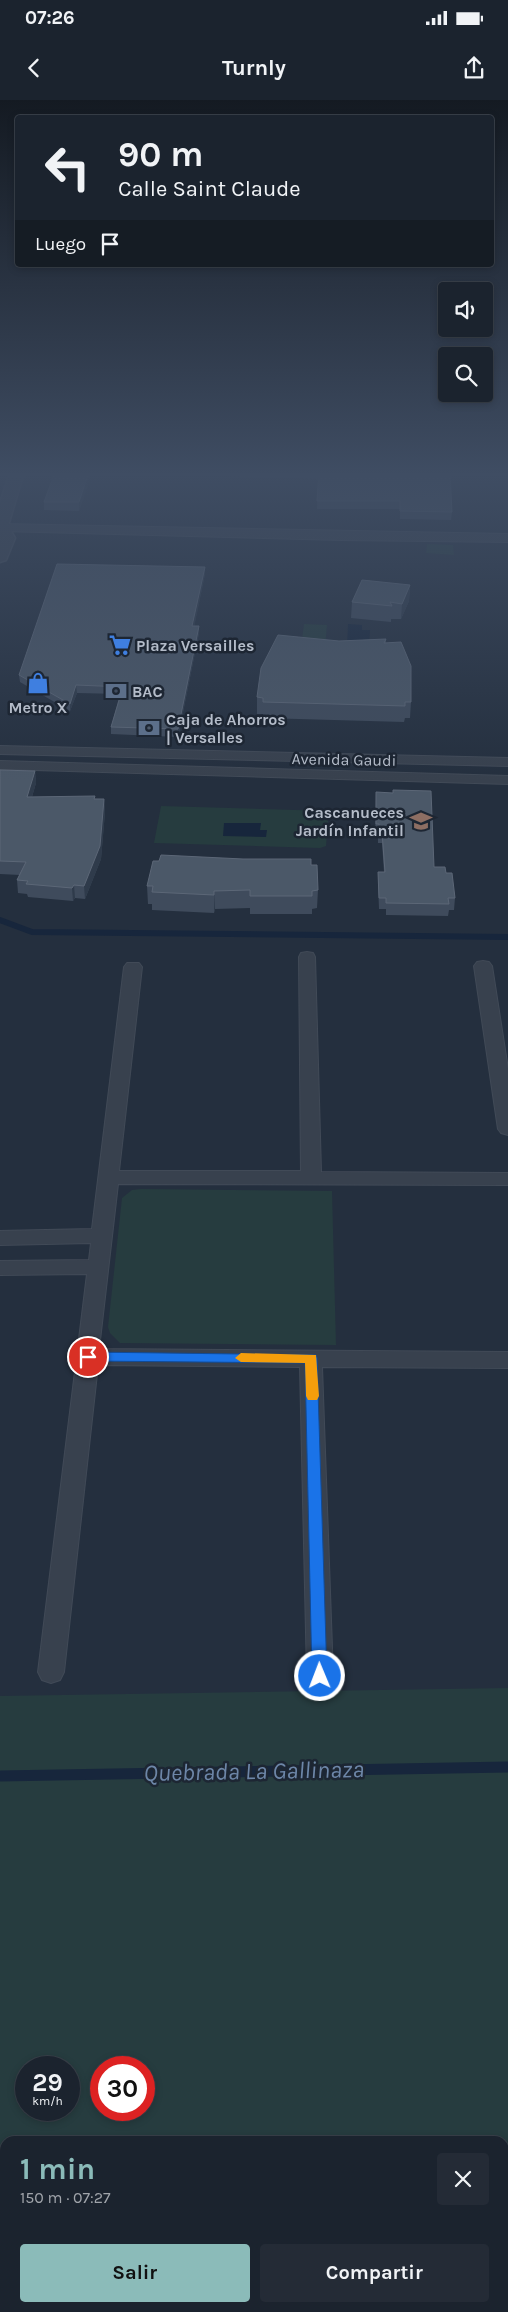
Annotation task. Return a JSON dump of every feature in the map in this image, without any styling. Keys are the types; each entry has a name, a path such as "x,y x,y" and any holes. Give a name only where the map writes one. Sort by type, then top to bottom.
{"street":[{"name":"Avenida Gaudi","path":"0,750 508,762"},
{"path":"261,757 267,773"},
{"path":"351,775 353,759"},
{"name":"Avenida Gaudi","path":"0,765 508,780"},
{"name":"Avenida Gaudi","path":"448,778 467,774 508,775"},
{"path":"308,957 311,1178"},
{"path":"483,966 508,1129"},
{"path":"51,1672 133,967"},
{"path":"109,1176 508,1179"},
{"path":"0,1238 102,1236"},
{"path":"0,1268 98,1267"},
{"path":"88,1357 508,1360"},
{"path":"311,1358 320,1676"}],"green space":[{"path":"304,624 327,625 325,647 301,647"},
{"path":"161,806 329,811 326,846 320,848 154,843"},
{"path":"132,1190 332,1191 336,1345 120,1343 110,1333 108,1327 122,1198"},
{"path":"508,1688 508,2136 0,2136 0,1696"}],"water":[{"path":"348,624 362,625 362,630 370,630 369,648 347,648"},
{"path":"224,823 261,823 260,830 267,830 266,837 223,836"}],"building":[{"name":"Plaza Versailles","path":"53,575 203,575 192,626 199,626 178,729 111,727 123,687 76,685 70,704 19,675"},
{"path":"362,580 410,585 402,604 390,602 392,606 352,602"},
{"path":"278,635 339,641 386,639 384,643 401,642 411,666 411,702 405,702 405,706 263,702 263,698 257,697 261,668"},
{"path":"0,770 35,771 27,797 95,796 94,799 104,799 100,846 84,886 74,885 72,888 26,884 28,881 17,880 26,862 0,861"},
{"path":"393,790 431,791 434,867 445,867 446,873 452,873 455,898 448,898 449,904 386,903 386,898 379,898 378,872 385,872 382,832 379,832 379,824 376,824 376,792 393,793"},
{"path":"161,855 243,859 311,859 311,865 317,865 318,890 312,891 312,896 250,896 250,890 214,891 214,895 152,892 153,886 147,886 153,861 159,861"}],"waterway":[{"path":"0,920 32,932 508,937"},
{"name":"Quebrada La Gallinaza","path":"0,1776 508,1767"}],"slow traffic":[{"path":"241,1358 311,1358 312,1396"}],"place":[{"name":"Plaza Versailles","path":"120,645"},
{"name":"Metro X","path":"38,683"},
{"name":"BAC","path":"116,691"},
{"name":"Caja de Ahorros | Versalles","path":"149,728"},
{"name":"Cascanueces Jardín Infantil","path":"421,821"}],"route":[{"path":"88,1357 311,1358 320,1676"}]}
